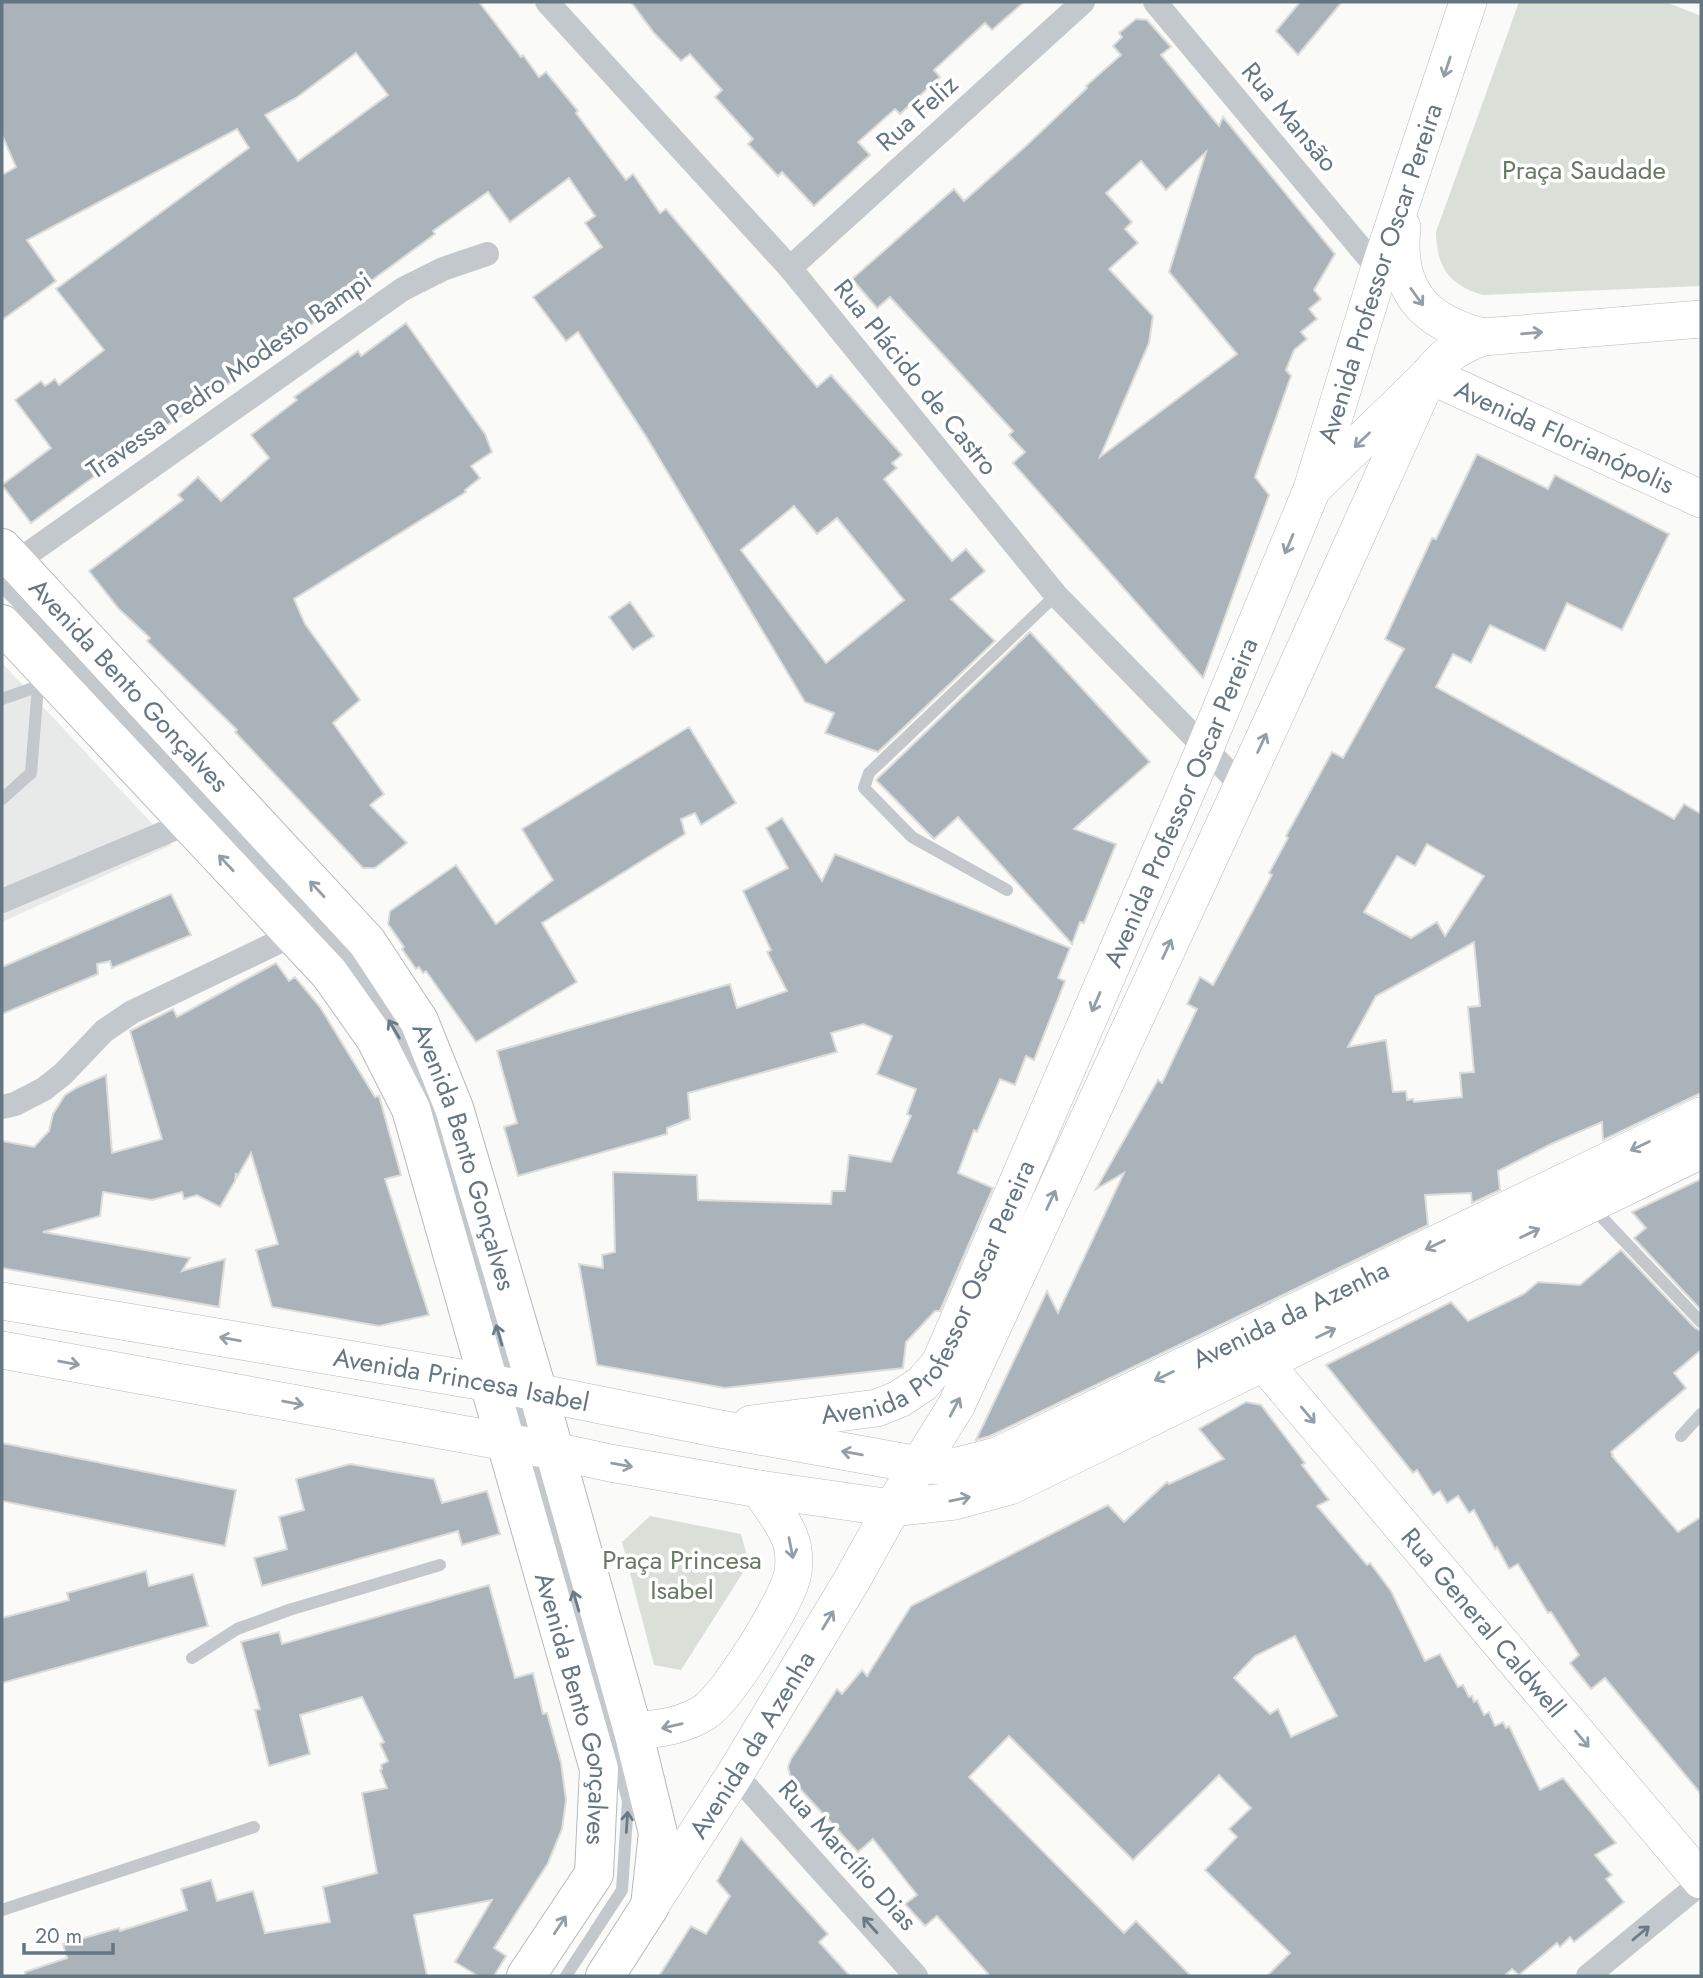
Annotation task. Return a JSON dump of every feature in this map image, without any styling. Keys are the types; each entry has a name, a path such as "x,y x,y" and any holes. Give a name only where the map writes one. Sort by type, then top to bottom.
{"main road":[{"name":"Avenida Professor Oscar Pereira","path":"715,1428 877,1408 899,1399 922,1384 940,1363 1205,748 1312,489 1379,270 1468,2"},
{"path":"1408,185 1400,244 1403,271 1414,296 1433,317 1457,331 1483,337"},
{"path":"1312,489 1429,375 1442,358 1460,346 1483,337 1701,319"},
{"name":"Avenida Professor Oscar Pereira","path":"919,1465 956,1406 1429,375"},
{"name":"Avenida Florianópolis","path":"1429,375 1701,499"},
{"name":"Avenida Bento Gonçalves","path":"6,565 367,943 419,1021 454,1108 599,1769 594,1874 526,1976"},
{"name":"Avenida Bento Gonçalves","path":"2,624 46,684 188,823 329,973 375,1038 411,1109 514,1388 530,1446 633,1731 658,1833 650,1906"},
{"name":"Avenida da Azenha","path":"604,1976 735,1774 919,1465 958,1466 997,1456 1701,1116"},
{"name":"Avenida da Azenha","path":"892,1508 955,1501 1010,1486 1701,1150"},
{"name":"Avenida Princesa Isabel","path":"2,1301 514,1388 919,1465"},
{"name":"Avenida Princesa Isabel","path":"2,1350 610,1463 759,1489 892,1508"},
{"name":"Rua General Caldwell","path":"1264,1363 1701,1881"},
{"path":"633,1731 682,1724 707,1711 724,1694 778,1610 792,1576 793,1548 780,1520 759,1489"}],"street":[{"name":"Rua Plácido de Castro","path":"547,2 790,268 1056,596 1242,786"},
{"name":"Rua Feliz","path":"790,268 1083,2"},
{"name":"Rua Mansão","path":"1155,2 1379,270"},
{"name":"Travessa Pedro Modesto Bampi","path":"6,565 403,289 443,269 487,254"},
{"path":"2,901 188,823"},
{"path":"2,1107 15,1104 44,1089 63,1074 104,1031 132,1012 293,935"},
{"name":"Rua Marcílio Dias","path":"735,1774 916,1976"},
{"path":"1588,1976 1701,1881"}],"lane":[{"path":"1007,890 912,837 864,788 869,773 1056,596"},
{"path":"2,699 46,684 31,773 2,799"},
{"path":"1590,1204 1701,1322"},
{"path":"1681,1436 1701,1414"},
{"path":"530,1446 582,1624 628,1801 622,1890 566,1976"},
{"path":"192,1658 237,1629 289,1610 440,1565"},
{"path":"2,1910 254,1827"}],"shaded area":[{"path":"2,663 172,845 2,922"}],"green space":[{"name":"Praça Saudade","path":"1519,2 1666,2 1701,16 1701,286 1483,295 1461,286 1447,273 1439,256 1436,232"},
{"name":"Praça Princesa Isabel","path":"650,1516 741,1534 749,1563 681,1670 654,1665 622,1542"}],"building":[{"path":"2,2 479,2 539,77 546,72 578,111 576,113 626,180 633,174 660,213 666,209 817,387 831,375 902,455 892,463 897,468 884,479 952,561 966,549 985,571 951,599 995,641 878,752 825,733 834,713 805,702 647,438 578,332 566,341 533,297 602,247 585,223 595,216 569,178 510,222 488,192 289,341 133,448 31,523 2,485 51,448 15,400 41,381 45,386 55,379 59,385 104,350 56,289 249,148 237,129 27,240 56,281 2,320 2,175 16,167 2,135","holes":["356,53 388,95 298,161 265,115 296,98","794,506 817,534 837,518 904,600 826,663 741,550"]},
{"path":"631,2 1024,2 992,30 985,23 934,70 940,77 900,114 895,109 858,142 870,155 814,206 782,172 778,176 748,144 753,139 715,97 722,90 690,54 681,61 654,33"},
{"path":"1300,2 1342,2 1298,55 1276,31"},
{"path":"1136,19 1147,20 1171,47 1161,55 1219,126 1223,117 1335,254 1314,290 1321,299 1309,309 1317,319 1301,332 1307,339 1294,350 1286,370 1291,376 1255,477 1269,495 1203,678 1013,463 1025,452 1009,435 1013,431 890,297 877,308 852,279 954,189 964,201 1026,146 1121,55 1113,46 1122,37 1119,33","holes":["1206,152 1169,272 1237,354 1100,457 1149,343 1153,316 1109,269 1138,243 1125,229 1132,222 1106,193 1141,161 1166,190"]},
{"path":"406,323 485,434 492,452 471,466 480,478 465,490 466,492 294,599 305,624 360,700 333,723 384,794 370,805 407,843 375,868 363,868 235,732 237,730 147,641 150,638 119,609 89,571 183,500 178,495 198,477 221,501 269,458 251,435 297,400 294,397 358,351 361,356"},
{"path":"1477,454 1548,489 1555,475 1669,534 1622,630 1567,603 1545,651 1490,625 1471,663 1453,654 1436,687 1674,819 1684,804 1701,814 1701,1093 1603,1140 1602,1122 1551,1144 1498,1171 1500,1190 1472,1203 1471,1193 1425,1195 1428,1225 990,1436 976,1440 1047,1291 1058,1313 1124,1173 1096,1189 1158,1080 1162,1083 1197,1009 1187,1004 1200,977 1213,985 1272,875 1269,873 1288,838 1286,836 1332,752 1343,758 1404,649 1385,639 1432,538 1436,539","holes":["1427,844 1484,876 1445,936 1437,922 1411,938 1364,912 1397,856 1415,866","1474,942 1480,1006 1468,1007 1474,1072 1460,1073 1462,1097 1414,1102 1413,1099 1407,1100 1406,1091 1393,1092 1386,1040 1348,1047 1376,996"]},
{"path":"630,602 654,636 633,650 609,617"},
{"path":"1030,632 1150,762 1074,829 1116,844 1084,923 1080,922 1072,944 958,817 934,839 876,780"},
{"path":"689,727 736,803 701,825 695,813 681,819 685,834 542,923 577,982 476,1042 426,971 423,973 419,967 416,969 402,949 404,947 388,924 390,911 456,865 496,924 553,880 522,829"},
{"path":"782,818 822,881 835,854 1070,948 1058,978 1065,981 1034,1060 1026,1056 1015,1085 1000,1079 977,1132 974,1130 958,1173 993,1188 940,1311 935,1311 906,1342 903,1368 725,1388 597,1365 579,1264 603,1268 602,1255 615,1252 613,1172 697,1175 698,1200 831,1204 832,1191 845,1191 849,1155 891,1162 911,1116 907,1114 916,1089 877,1074 892,1036 863,1024 831,1033 837,1052 688,1093 690,1119 667,1128 667,1134 518,1176 504,1127 517,1123 497,1051 730,984 737,1008 787,991 767,952 771,950 743,891 788,868 766,828"},
{"path":"171,894 191,935 112,968 110,961 97,964 98,974 2,1014 2,967"},
{"path":"276,963 289,981 295,977 320,1007 375,1097 379,1096 401,1175 385,1179 429,1315 379,1326 272,1307 256,1250 278,1244 251,1153 237,1177 236,1173 235,1181 220,1207 197,1195 184,1199 182,1192 152,1200 103,1192 100,1216 43,1232 190,1258 182,1271 225,1259 219,1307 2,1268 2,1141 34,1147 49,1131 53,1114 65,1095 106,1075 112,1153 162,1139 130,1031 173,1009 177,1017"},
{"path":"1701,1179 1701,1310 1634,1238 1646,1228 1632,1212"},
{"path":"1621,1250 1695,1328 1701,1331 1701,1350 1674,1373 1686,1388 1611,1452 1678,1532 1701,1517 1701,1794 1605,1678 1591,1689 1570,1663 1579,1655 1551,1612 1548,1613 1518,1564 1509,1569 1474,1510 1469,1513 1458,1496 1447,1503 1440,1491 1433,1495 1417,1470 1413,1473 1326,1365 1451,1302 1468,1321 1524,1294 1538,1282 1580,1285"},
{"path":"1246,1402 1261,1405 1329,1500 1317,1506 1367,1565 1370,1563 1391,1591 1425,1661 1440,1654 1458,1687 1463,1685 1469,1697 1472,1696 1474,1702 1477,1700 1484,1715 1489,1712 1495,1726 1503,1722 1506,1728 1509,1726 1540,1790 1563,1778 1616,1843 1595,1855 1612,1875 1606,1879 1624,1902 1574,1942 1570,1937 1560,1947 1557,1943 1519,1975 1512,1969 1504,1976 1267,1976 1290,1953 1205,1870 1237,1837 1229,1829 1251,1808 1219,1775 1133,1860 1009,1736 969,1777 1124,1933 1136,1921 1191,1976 990,1976 937,1916 925,1926 905,1904 917,1895 873,1839 858,1852 791,1779 788,1767 791,1759 837,1689 842,1694 862,1670 867,1676 911,1606 1108,1505 1124,1522 1167,1482 1169,1484 1224,1459 1199,1429","holes":["1295,1636 1337,1716 1291,1737 1278,1709 1270,1714 1234,1678 1255,1656"]},
{"path":"2,1443 236,1490 225,1546 2,1501"},
{"path":"350,1464 434,1479 442,1503 487,1491 500,1534 462,1545 458,1531 262,1586 254,1558 287,1549 279,1517 304,1510 296,1479"},
{"path":"146,1571 149,1586 193,1574 208,1626 2,1683 2,1618 69,1600 67,1593"},
{"path":"489,1585 515,1678 533,1673 543,1714 547,1713 561,1763 566,1800 562,1829 548,1863 494,1948 506,1956 494,1976 478,1976 455,1962 492,1900 414,1915 427,1976 25,1976 25,1972 67,1958 63,1944 119,1928 120,1931 187,1910 181,1889 211,1880 217,1901 253,1891 265,1933 330,1922 323,1887 377,1873 362,1793 387,1788 380,1770 381,1765 388,1761 380,1744 384,1742 362,1697 300,1715 310,1754 269,1766 255,1710 260,1709 241,1642 279,1632 282,1644"},
{"path":"741,1838 828,1934 819,1942 850,1976 659,1976 691,1926 706,1934 730,1896 717,1881"}]}
